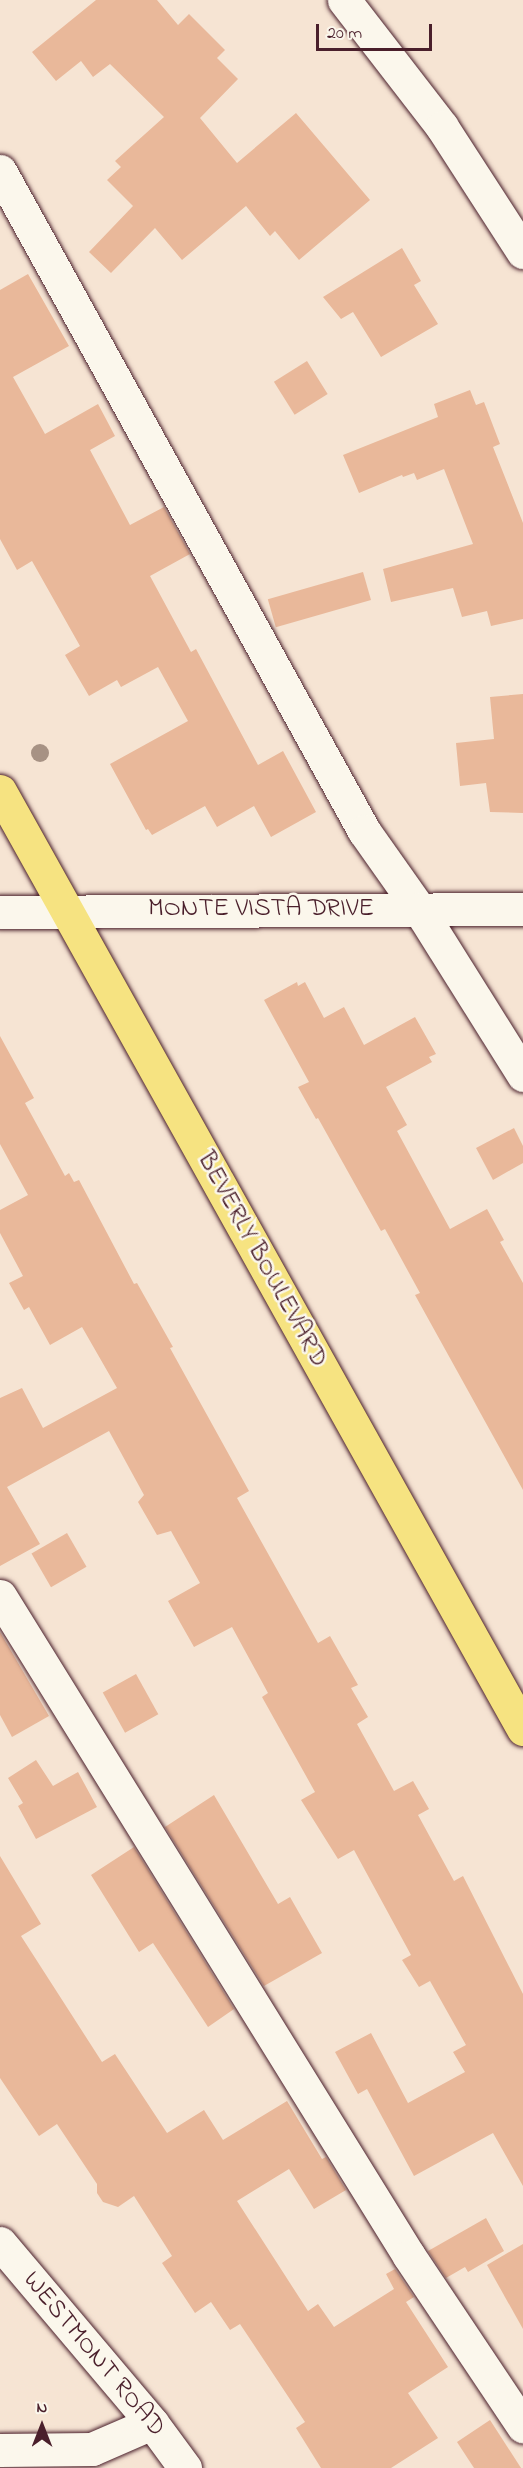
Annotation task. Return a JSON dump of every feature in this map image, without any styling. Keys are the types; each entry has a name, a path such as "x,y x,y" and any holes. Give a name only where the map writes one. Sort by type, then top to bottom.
{"main road":[{"name":"BEVERLY BOULEVARD","path":"0,791 523,1729"}],"street":[{"path":"344,0 442,127 523,252"},
{"path":"0,171 364,831 419,909 523,1075"},
{"name":"MONTE VISTA DRIVE","path":"0,912 523,909"},
{"path":"0,1596 409,2256 523,2426"},
{"name":"WESTMONT ROAD","path":"0,2243 152,2423 185,2468"},
{"path":"0,2450 92,2450 152,2423"}],"building":[{"path":"96,0 157,0 178,25 189,14 225,50 217,58 238,79 200,118 237,163 296,113 370,200 299,260 275,231 270,236 246,206 182,260 155,228 111,273 89,252 133,206 107,180 121,167 115,161 164,117 110,64 93,77 81,61 56,81 32,52"},
{"path":"402,248 421,281 414,285 438,324 381,357 353,312 341,319 323,297"},
{"path":"28,274 69,346 13,377 45,434 98,404 115,436 90,450 130,525 164,507 190,554 150,576 191,652 196,649 258,765 283,751 316,812 271,837 254,806 217,827 205,806 152,835 148,829 146,830 110,764 188,721 158,667 121,687 117,680 89,696 65,655 80,646 32,561 17,570 0,539 0,290"},
{"path":"307,361 328,394 295,415 274,382"},
{"path":"470,390 476,405 484,402 500,444 493,447 523,523 523,619 491,626 487,611 462,617 453,588 391,602 383,569 473,544 444,469 417,480 414,473 403,477 402,475 359,493 343,455 438,417 434,404"},
{"path":"363,572 371,600 276,627 268,599"},
{"path":"523,694 523,813 490,812 486,783 460,786 456,743 494,739 490,697"},
{"path":"297,982 298,986 305,982 324,1018 344,1007 364,1045 415,1017 436,1054 429,1057 432,1062 386,1087 407,1125 397,1131 450,1229 487,1209 504,1240 500,1242 523,1283 523,1490 415,1295 420,1293 385,1229 381,1231 318,1118 316,1119 298,1087 309,1082 264,1000"},
{"path":"0,1036 34,1098 25,1103 65,1176 69,1173 74,1182 79,1180 134,1284 137,1283 173,1347 170,1348 249,1491 237,1498 318,1643 330,1636 358,1685 351,1688 368,1717 357,1724 394,1791 413,1781 429,1809 418,1815 454,1881 463,1876 523,1994 523,2186 493,2133 414,2176 367,2089 358,2094 335,2052 371,2033 408,2103 465,2072 453,2052 466,2045 430,1981 419,1987 402,1960 411,1955 354,1850 338,1859 301,1800 315,1792 262,1697 268,1693 232,1627 194,1647 168,1601 200,1583 171,1531 157,1535 138,1502 144,1495 109,1431 7,1487 40,1544 0,1566 0,1398 22,1388 43,1428 117,1388 82,1327 50,1345 29,1307 24,1310 9,1283 23,1276 0,1233 0,1210 28,1195 0,1144"},
{"path":"514,1128 523,1146 523,1163 493,1180 476,1148"},
{"path":"67,1533 86,1567 51,1587 31,1554"},
{"path":"0,1632 49,1716 12,1737 0,1715"},
{"path":"136,1674 158,1714 125,1733 103,1692"},
{"path":"36,1760 53,1786 78,1772 97,1807 36,1839 18,1806 23,1803 8,1778"},
{"path":"214,1795 278,1904 290,1897 322,1953 264,1986 165,1827"},
{"path":"134,1847 234,2009 208,2027 153,1943 139,1952 91,1875"},
{"path":"0,1856 41,1924 21,1936 102,2062 115,2054 167,2133 204,2110 223,2140 287,2101 322,2159 326,2157 346,2190 314,2209 289,2169 237,2201 308,2311 318,2304 334,2327 394,2289 386,2274 395,2269 414,2297 406,2302 448,2367 408,2393 438,2438 391,2468 321,2468 296,2428 305,2422 240,2324 230,2330 211,2302 195,2313 162,2263 172,2256 134,2196 118,2207 103,2202 97,2193 97,2184 57,2124 39,2136 0,2078"},
{"path":"486,2218 504,2251 468,2272 465,2267 446,2278 428,2251"},
{"path":"523,2244 523,2329 487,2265"},
{"path":"490,2420 521,2468 474,2468 457,2442"}]}
